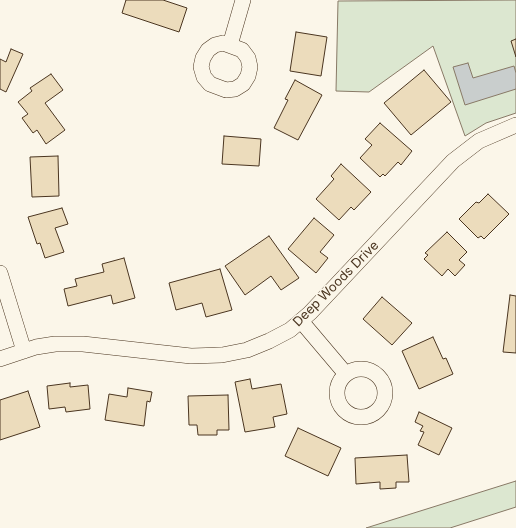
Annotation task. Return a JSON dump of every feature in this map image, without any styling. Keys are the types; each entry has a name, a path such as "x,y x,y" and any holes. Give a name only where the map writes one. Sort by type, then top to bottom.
{"street":[{"path":"230,45 243,0"},
{"name":"Deep Woods Drive","path":"0,359 36,347 55,344 83,344 191,356 222,355 247,350 269,341 290,330 310,314 453,161 479,141 516,125"},
{"path":"0,273 24,351"},
{"path":"301,321 345,374"}],"green space":[{"path":"516,0 516,113 486,123 465,136 433,46 369,92 336,91 338,1"},
{"path":"516,481 516,507 450,528 366,528"}],"shaded area":[{"path":"468,63 473,78 514,66 516,73 516,89 465,105 453,67"}],"building":[{"path":"126,0 163,0 187,8 179,32 122,13"},
{"path":"296,32 327,37 321,76 290,71"},
{"path":"516,39 516,57 511,41"},
{"path":"11,49 23,54 6,92 0,89 0,59 6,62"},
{"path":"424,70 451,102 411,135 384,103"},
{"path":"51,74 63,90 45,103 65,130 46,144 37,130 33,133 22,118 28,114 18,102 32,91 30,88"},
{"path":"295,80 322,95 298,140 274,128 288,100 285,99"},
{"path":"380,123 412,151 401,165 398,162 385,176 383,174 380,177 360,158 372,145 365,139"},
{"path":"224,136 261,139 259,166 222,164"},
{"path":"58,156 59,196 32,197 30,157"},
{"path":"341,164 371,192 354,210 351,207 339,220 316,199 334,179 331,176"},
{"path":"488,194 509,214 484,239 481,236 478,238 459,219 476,202 479,203"},
{"path":"62,208 68,224 55,228 64,252 45,258 40,243 37,244 28,217"},
{"path":"314,218 334,235 320,252 328,258 316,273 288,249"},
{"path":"447,232 467,252 459,260 465,265 455,276 448,269 442,276 424,259 428,255 425,253"},
{"path":"269,236 299,278 281,290 271,276 245,295 225,266"},
{"path":"124,258 135,298 113,304 111,295 68,306 64,289 77,286 75,279 104,272 102,264"},
{"path":"220,269 232,310 206,317 202,303 176,310 169,283"},
{"path":"510,295 516,296 516,353 503,352"},
{"path":"382,297 412,323 392,345 363,319"},
{"path":"433,337 443,359 446,358 453,374 419,389 402,351"},
{"path":"250,379 252,389 281,384 287,414 273,417 275,427 245,432 235,382"},
{"path":"70,383 70,387 88,385 90,409 66,412 65,407 49,409 47,386"},
{"path":"128,388 152,392 150,402 147,401 144,426 105,420 109,394 127,397"},
{"path":"28,391 40,427 0,440 0,400"},
{"path":"228,395 229,430 217,430 217,435 198,435 197,425 189,425 188,396"},
{"path":"419,412 452,428 439,455 418,445 424,432 420,431 423,426 415,422"},
{"path":"298,428 341,448 328,476 285,456"},
{"path":"407,455 409,482 396,482 396,488 380,489 380,482 356,484 355,458"}]}
